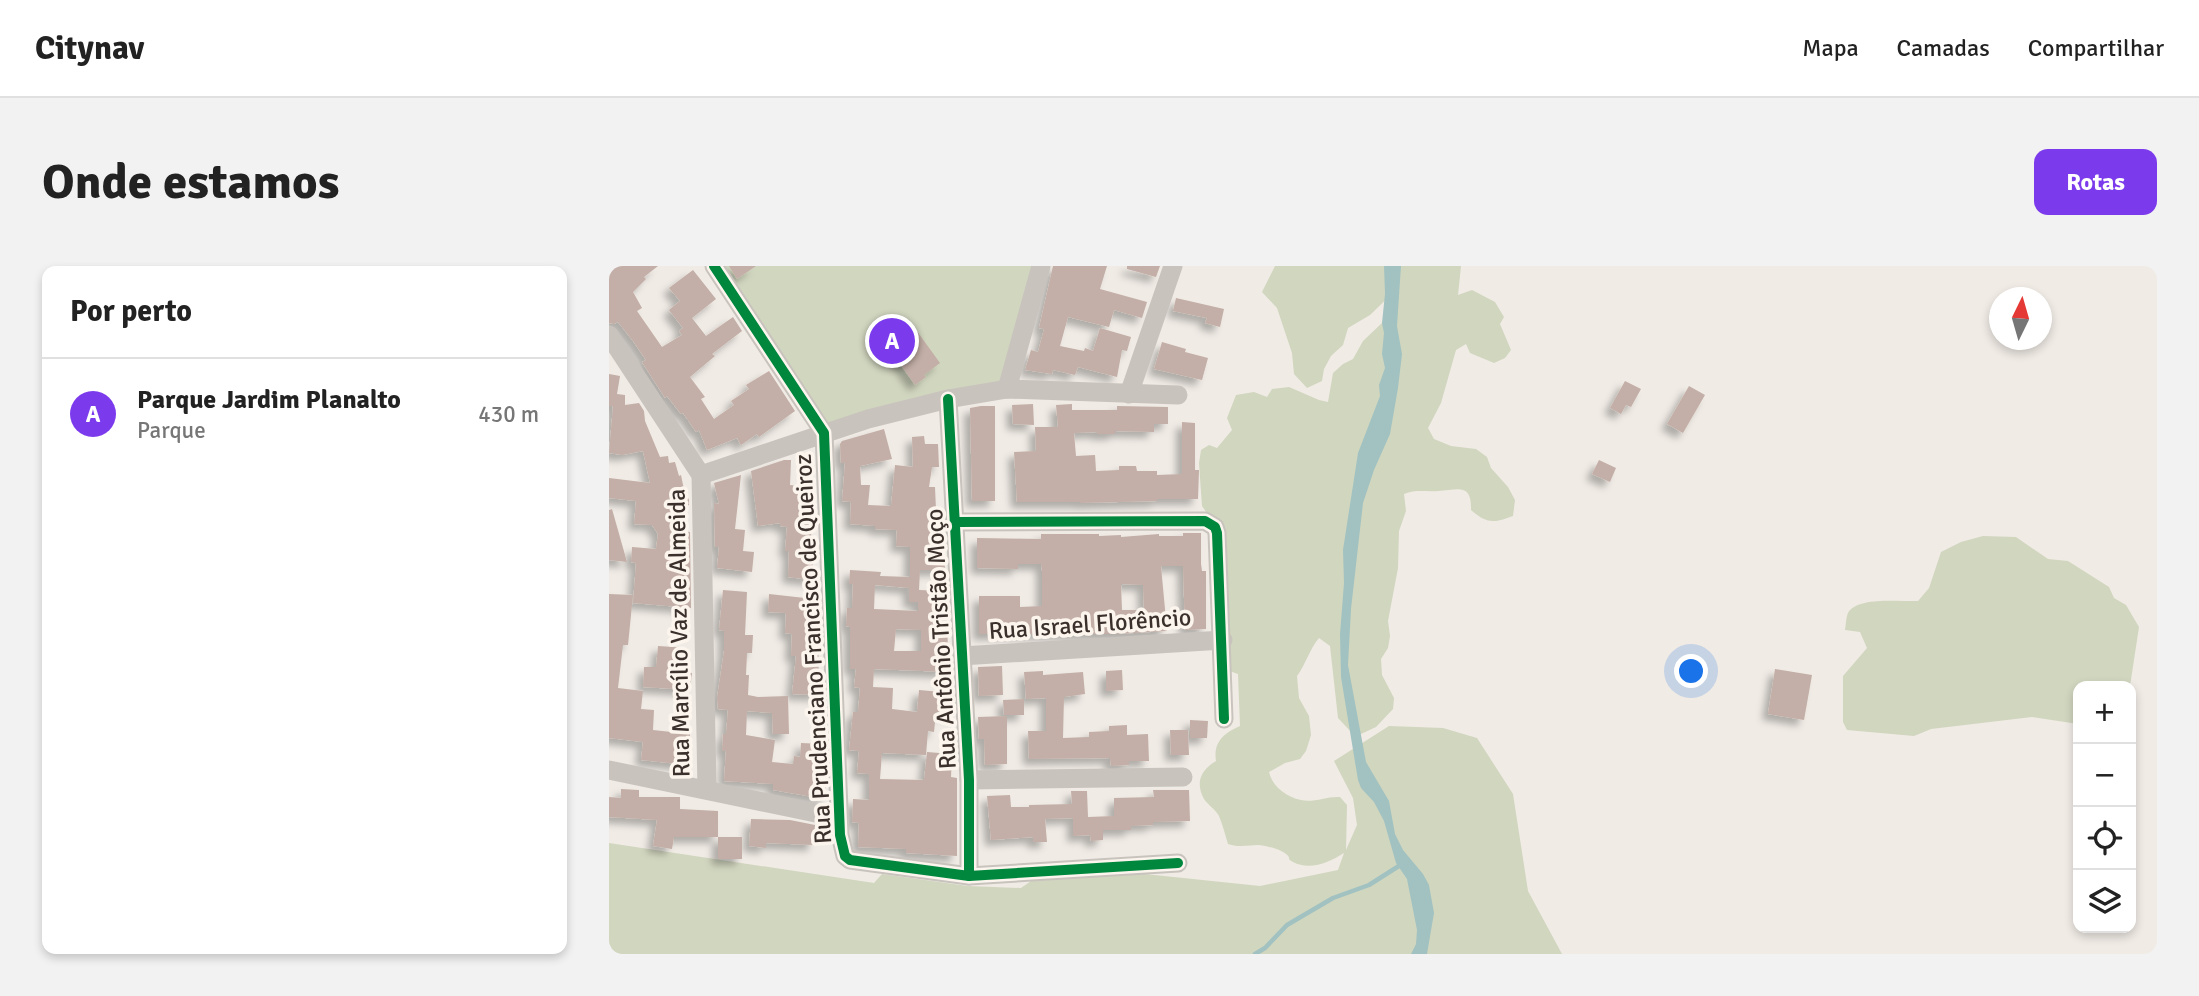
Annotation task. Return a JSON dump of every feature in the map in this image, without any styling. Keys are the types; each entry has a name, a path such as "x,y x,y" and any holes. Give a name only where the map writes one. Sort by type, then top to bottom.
{"street":[{"path":"714,266 824,433"},
{"path":"1007,389 1041,266"},
{"path":"1129,394 1173,266"},
{"path":"609,335 701,475 868,419 948,399 1007,389 1178,395"},
{"name":"Rua Antônio Tristão Moço","path":"948,399 969,780 969,876"},
{"name":"Rua Prudenciano Francisco de Queiroz","path":"824,433 841,844 845,856 850,860 969,876"},
{"name":"Rua Marcílio Vaz de Almeida","path":"701,475 707,790"},
{"path":"956,522 1205,521 1215,527 1223,640 1224,719"},
{"name":"Rua Israel Florêncio","path":"961,656 1223,640"},
{"path":"609,770 840,818"},
{"path":"969,780 1183,778"},
{"path":"969,876 1178,863"}],"green space":[{"path":"718,266 1038,266 1004,385 825,430"},
{"path":"1275,266 1461,266 1458,295 1472,290 1495,302 1504,317 1500,324 1511,350 1505,358 1494,363 1470,353 1466,344 1456,350 1441,403 1428,428 1434,439 1451,446 1476,449 1487,457 1491,468 1508,487 1515,500 1513,516 1491,521 1471,510 1471,501 1466,491 1457,489 1404,494 1406,511 1399,531 1398,568 1388,621 1390,636 1388,648 1381,659 1382,675 1394,698 1393,709 1376,727 1361,734 1352,733 1338,718 1330,646 1319,638 1297,676 1299,698 1309,716 1311,735 1306,751 1300,759 1285,763 1269,772 1273,782 1285,794 1295,799 1310,801 1340,797 1347,805 1346,850 1357,825 1353,798 1334,761 1389,726 1443,728 1477,738 1513,794 1528,891 1562,954 609,954 609,843 874,883 882,874 968,886 1021,888 1034,879 1135,873 1260,886 1338,870 1344,853 1326,862 1306,866 1293,862 1284,853 1270,847 1228,844 1219,816 1204,799 1200,787 1203,772 1216,761 1218,743 1240,726 1238,674 1218,667 1209,516 1202,506 1199,463 1201,450 1209,445 1217,448 1232,430 1227,418 1236,395 1254,392 1267,397 1272,389 1289,387 1328,402 1333,373 1353,359 1363,341 1382,323 1398,288 1370,315 1348,328 1343,345 1331,356 1324,369 1322,381 1307,388 1294,374 1292,353 1277,308 1262,292"},
{"path":"1983,536 2016,537 2048,559 2068,561 2109,587 2114,598 2126,605 2139,627 2131,681 2073,681 2073,723 2032,717 1931,729 1914,736 1847,730 1843,722 1843,676 1867,648 1860,632 1845,630 1848,613 1860,604 1870,602 1918,601 1929,588 1941,552 1961,542"}],"water":[{"path":"1384,266 1401,266 1397,326 1402,354 1390,434 1363,503 1351,609 1348,665 1366,762 1389,801 1395,834 1403,850 1429,885 1434,913 1427,954 1411,954 1416,944 1417,930 1407,879 1396,863 1384,821 1358,780 1341,677 1343,550 1358,453 1380,396 1379,385 1385,368 1382,354"}],"building":[{"path":"609,266 658,266 644,277 646,279 633,292 642,308 637,311 662,347 682,335 679,331 683,328 669,310 680,301 669,288 693,270 716,299 692,318 706,336 733,317 742,331 712,354 715,356 690,377 705,397 701,399 714,419 734,405 731,401 749,389 746,385 769,371 795,411 759,437 757,434 741,445 737,438 707,450 699,430 696,432 683,413 681,414 667,396 665,398 642,362 646,360 633,341 618,322 609,323"},
{"path":"729,266 756,266 737,279"},
{"path":"1053,266 1107,266 1100,289 1147,302 1142,318 1114,310 1109,327 1068,317 1060,346 1093,351 1100,328 1131,337 1127,351 1122,350 1117,377 1078,367 1075,375 1053,370 1052,374 1025,370 1031,350 1038,352 1044,329 1039,328"},
{"path":"1127,266 1160,266 1156,277 1127,269"},
{"path":"1176,298 1224,309 1220,327 1205,323 1207,318 1173,311"},
{"path":"914,327 940,363 915,385 882,339 893,331 898,338"},
{"path":"1162,342 1208,358 1202,380 1154,369"},
{"path":"609,374 620,376 617,394 625,395 625,405 639,403 660,457 668,456 669,463 675,462 679,476 681,475 689,500 689,505 678,509 684,531 690,532 691,608 633,603 636,563 631,562 632,547 656,549 658,534 652,525 634,524 636,501 609,498 609,478 650,483 643,451 622,455 609,453 613,406 609,406"},
{"path":"1625,381 1641,389 1631,407 1626,405 1621,414 1610,408"},
{"path":"1689,386 1705,395 1683,433 1667,424"},
{"path":"1033,404 1034,425 1013,424 1012,405"},
{"path":"1072,404 1072,410 1117,410 1117,406 1168,407 1168,424 1154,424 1154,432 1074,433 1076,456 1095,455 1096,471 1119,470 1119,466 1136,466 1137,471 1157,471 1157,475 1182,474 1182,422 1195,423 1195,470 1199,470 1198,499 1017,502 1014,452 1036,451 1035,427 1058,427 1056,405"},
{"path":"995,406 995,501 972,501 970,408"},
{"path":"884,429 892,459 860,466 861,485 870,485 868,505 891,506 895,465 913,467 912,437 924,436 925,444 938,444 939,467 932,467 929,487 935,487 936,510 942,510 945,570 920,570 919,590 946,591 947,672 874,669 873,687 893,688 892,709 917,712 919,690 952,693 953,713 936,712 934,732 928,731 926,755 882,753 880,779 924,780 927,752 952,754 951,777 957,778 957,856 906,853 906,849 858,847 859,823 852,822 853,799 869,800 869,774 857,773 859,751 849,750 853,712 858,712 860,688 854,687 856,669 850,669 850,627 846,626 847,608 852,608 853,584 849,584 850,570 881,572 880,576 910,577 910,547 896,546 897,530 850,524 851,502 842,501 845,463 841,463 842,441","holes":["875,585 909,588 909,602 918,602 918,611 874,609","896,629 921,630 921,651 894,651"]},
{"path":"791,460 790,485 808,487 806,514 813,515 811,536 814,536 812,580 788,577 789,551 785,551 787,527 780,526 780,523 758,526 751,471"},
{"path":"1599,460 1616,468 1610,482 1592,474"},
{"path":"741,475 735,529 745,530 743,551 754,552 752,572 717,568 719,547 715,547 714,503 719,504 714,483"},
{"path":"612,509 627,562 609,560 609,510"},
{"path":"1183,533 1201,533 1201,564 1202,571 1206,571 1206,629 1185,630 1183,566 1161,566 1167,631 1116,634 979,634 979,596 1020,596 1020,607 1042,606 1042,571 1041,564 1018,564 1018,569 977,568 977,538 1041,539 1041,534 1183,536","holes":["1121,584 1143,585 1144,610 1122,610"]},
{"path":"723,590 747,592 745,635 753,635 752,653 747,653 748,695 788,696 789,734 773,734 772,713 747,711 746,735 775,740 772,762 793,764 794,756 800,757 801,743 823,744 821,779 826,779 825,799 773,790 773,784 724,781 726,751 722,751 728,710 718,709 717,698 724,651 724,631 719,630"},
{"path":"609,594 633,595 628,645 623,645 618,688 643,691 641,709 654,710 653,730 690,734 688,765 641,760 643,742 609,738"},
{"path":"769,594 814,599 813,619 818,619 819,695 792,694 796,656 791,656 792,634 785,633 786,613 768,612"},
{"path":"658,646 688,648 686,672 692,673 690,690 643,687 644,667 656,667"},
{"path":"1002,666 1003,695 979,696 978,667"},
{"path":"1775,669 1812,675 1804,720 1768,714"},
{"path":"1122,670 1123,690 1106,691 1106,671"},
{"path":"1043,671 1043,675 1083,672 1085,694 1064,697 1063,738 1089,737 1089,732 1109,731 1109,726 1127,725 1127,735 1148,734 1149,761 1129,761 1129,765 1111,766 1110,758 1029,759 1028,731 1046,731 1046,698 1026,699 1024,672"},
{"path":"1024,699 1024,715 1004,715 1003,700"},
{"path":"1007,716 1007,764 985,765 984,739 979,739 978,717"},
{"path":"1190,720 1208,721 1207,738 1190,738"},
{"path":"1170,730 1188,730 1189,755 1171,755"},
{"path":"621,789 639,790 639,797 680,797 680,809 718,811 718,837 674,837 672,849 653,846 657,820 609,817 609,797 621,798"},
{"path":"1153,790 1189,790 1190,821 1153,822 1153,825 1131,826 1131,830 1103,830 1103,840 1091,841 1090,835 1073,836 1073,818 1045,819 1047,842 1033,842 1033,837 991,840 987,796 1010,795 1011,807 1029,807 1072,804 1071,791 1087,791 1088,817 1114,816 1114,798 1154,797"},
{"path":"751,819 790,820 815,825 814,845 766,843 766,848 749,846"},
{"path":"718,837 742,837 742,859 718,859"}],"waterway":[{"path":"1255,954 1265,948 1287,925 1333,898 1369,885 1402,864"}],"cycle path":[{"path":"714,266 824,433 840,835 845,856 850,860 969,876 1178,863"},
{"path":"948,399 969,780 969,876"},
{"path":"956,522 1205,521 1215,527 1224,719"}],"place":[{"name":"Parque Jardim Planalto","path":"892,341"}]}
